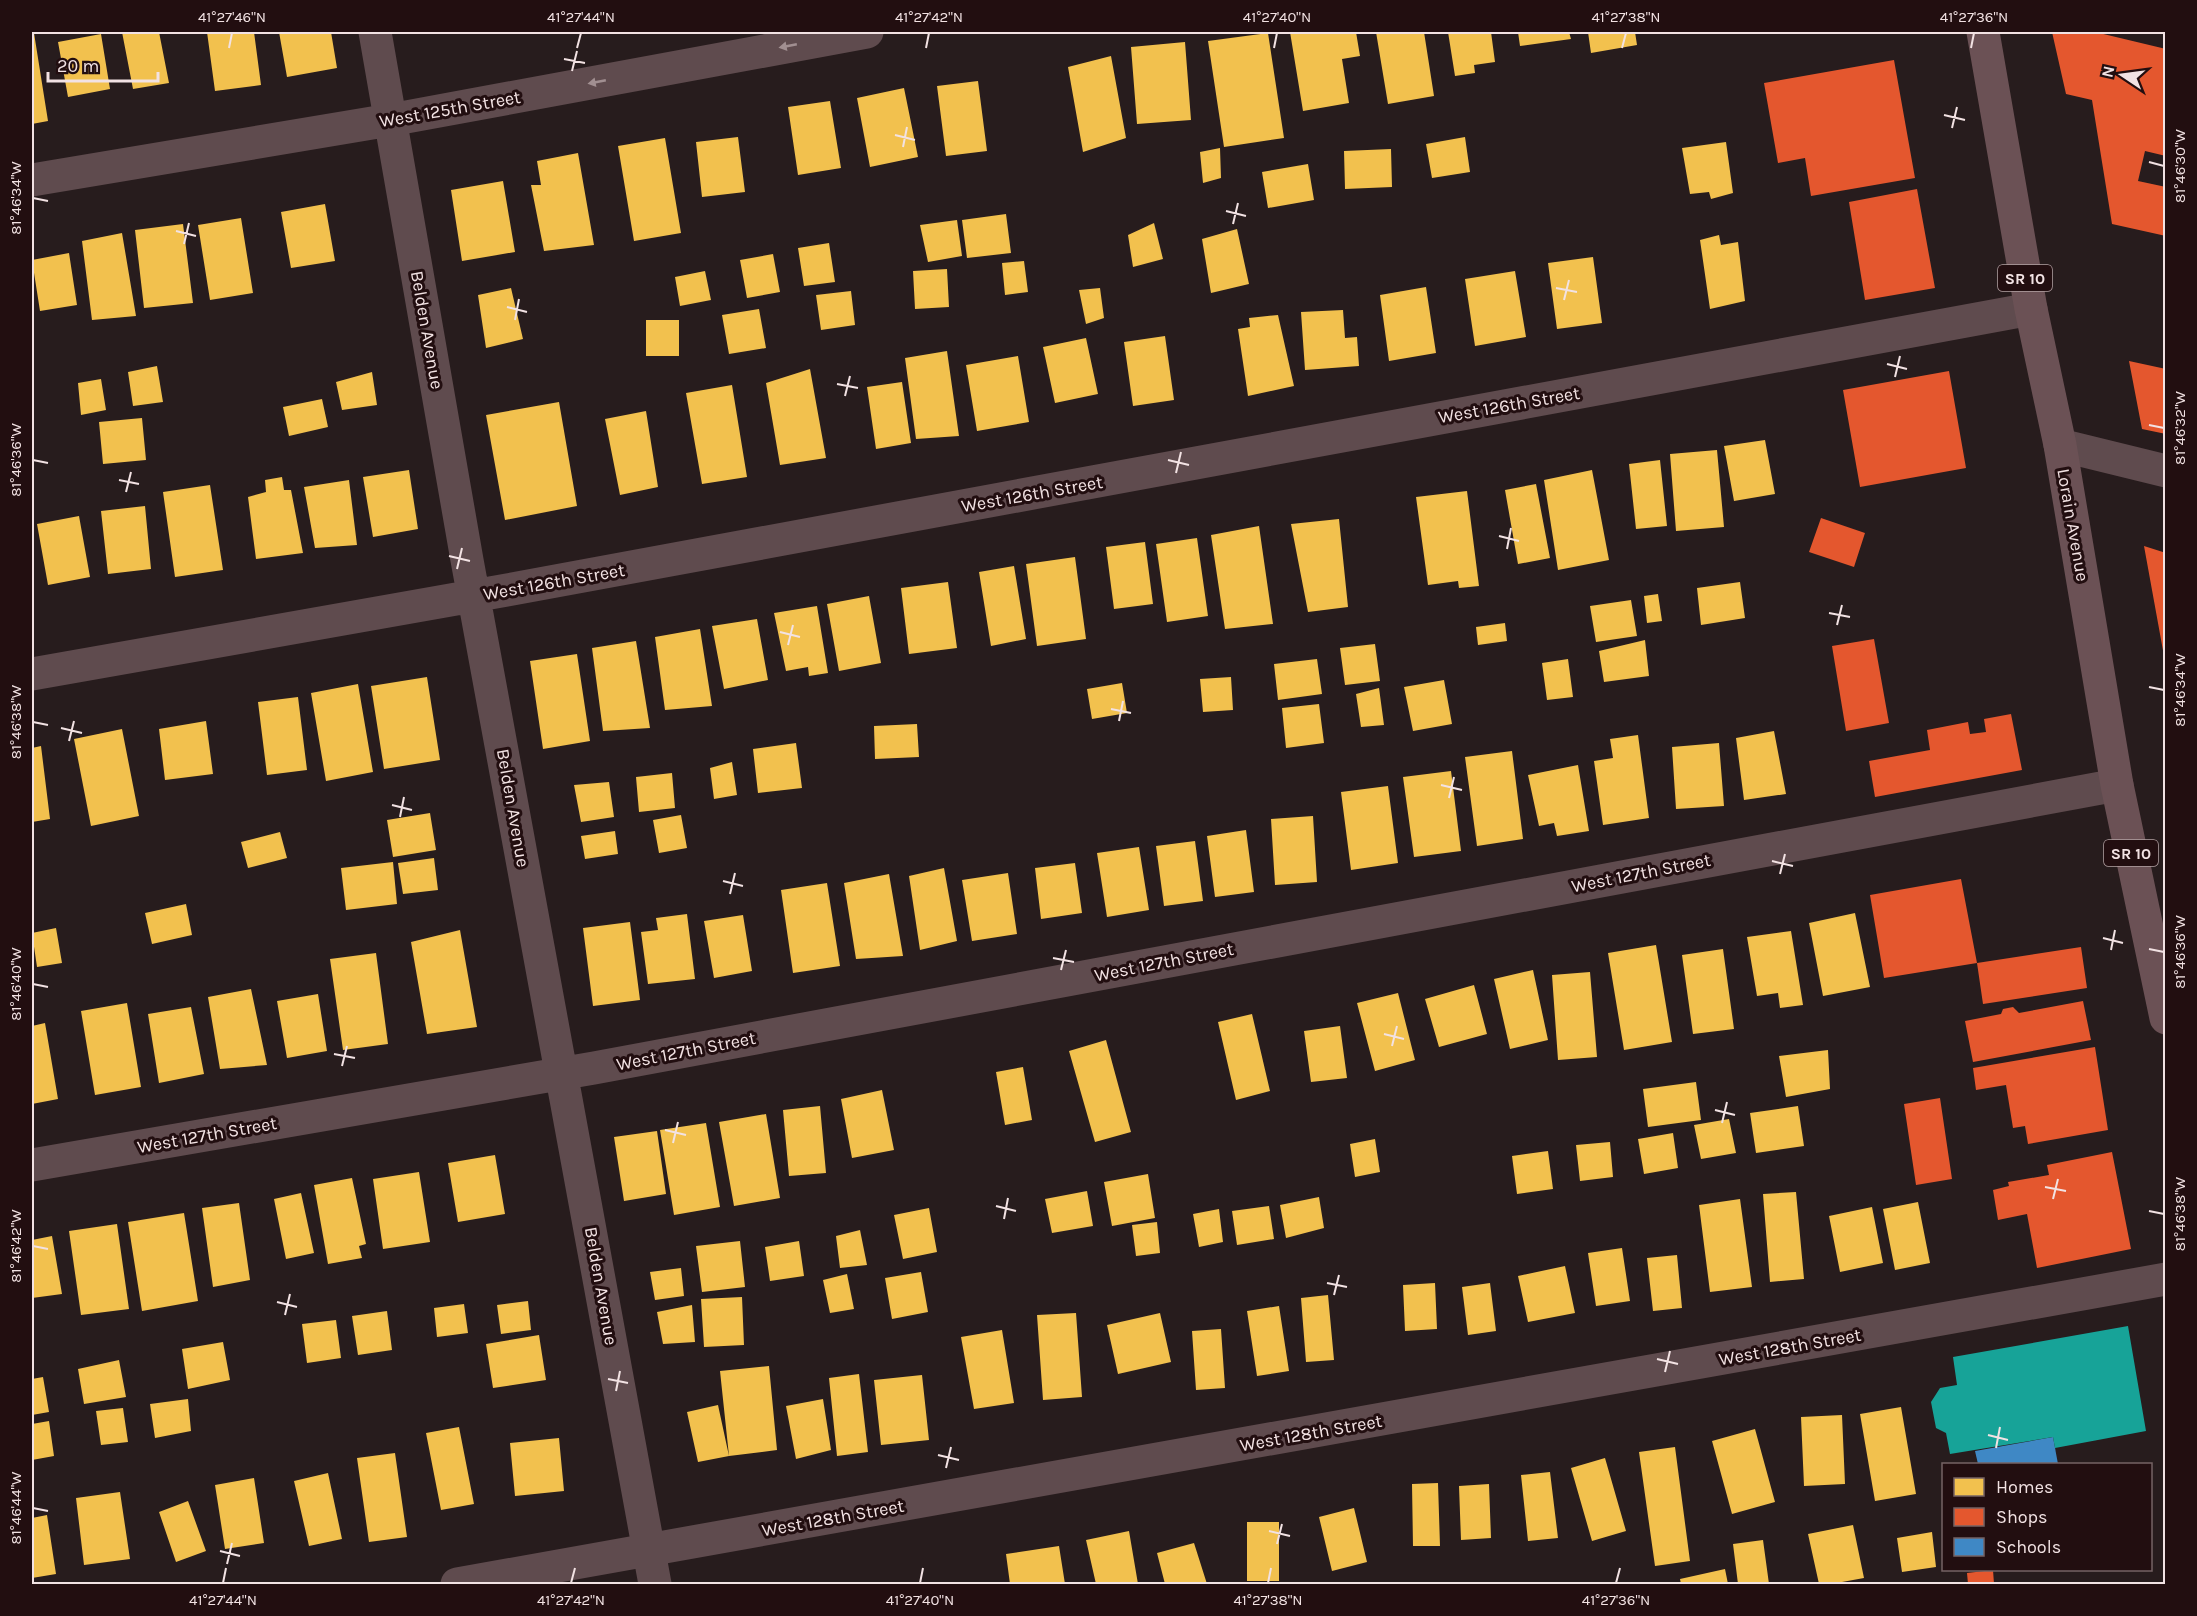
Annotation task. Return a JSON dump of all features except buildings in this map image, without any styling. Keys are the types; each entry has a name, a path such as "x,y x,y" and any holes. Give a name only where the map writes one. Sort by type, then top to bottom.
{"main road":[{"name":"Lorain Avenue","path":"1983,32 2031,309 2060,445 2117,785 2155,923 2166,1018"}],"street":[{"name":"Belden Avenue","path":"375,32 474,596 655,1584"},
{"name":"West 125th Street","path":"32,180 390,120 867,32"},
{"name":"West 126th Street","path":"32,674 474,596 2031,309"},
{"path":"2060,445 2166,471"},
{"name":"West 127th Street","path":"32,1165 562,1074 2117,785"},
{"name":"West 128th Street","path":"457,1584 2166,1279"}]}
